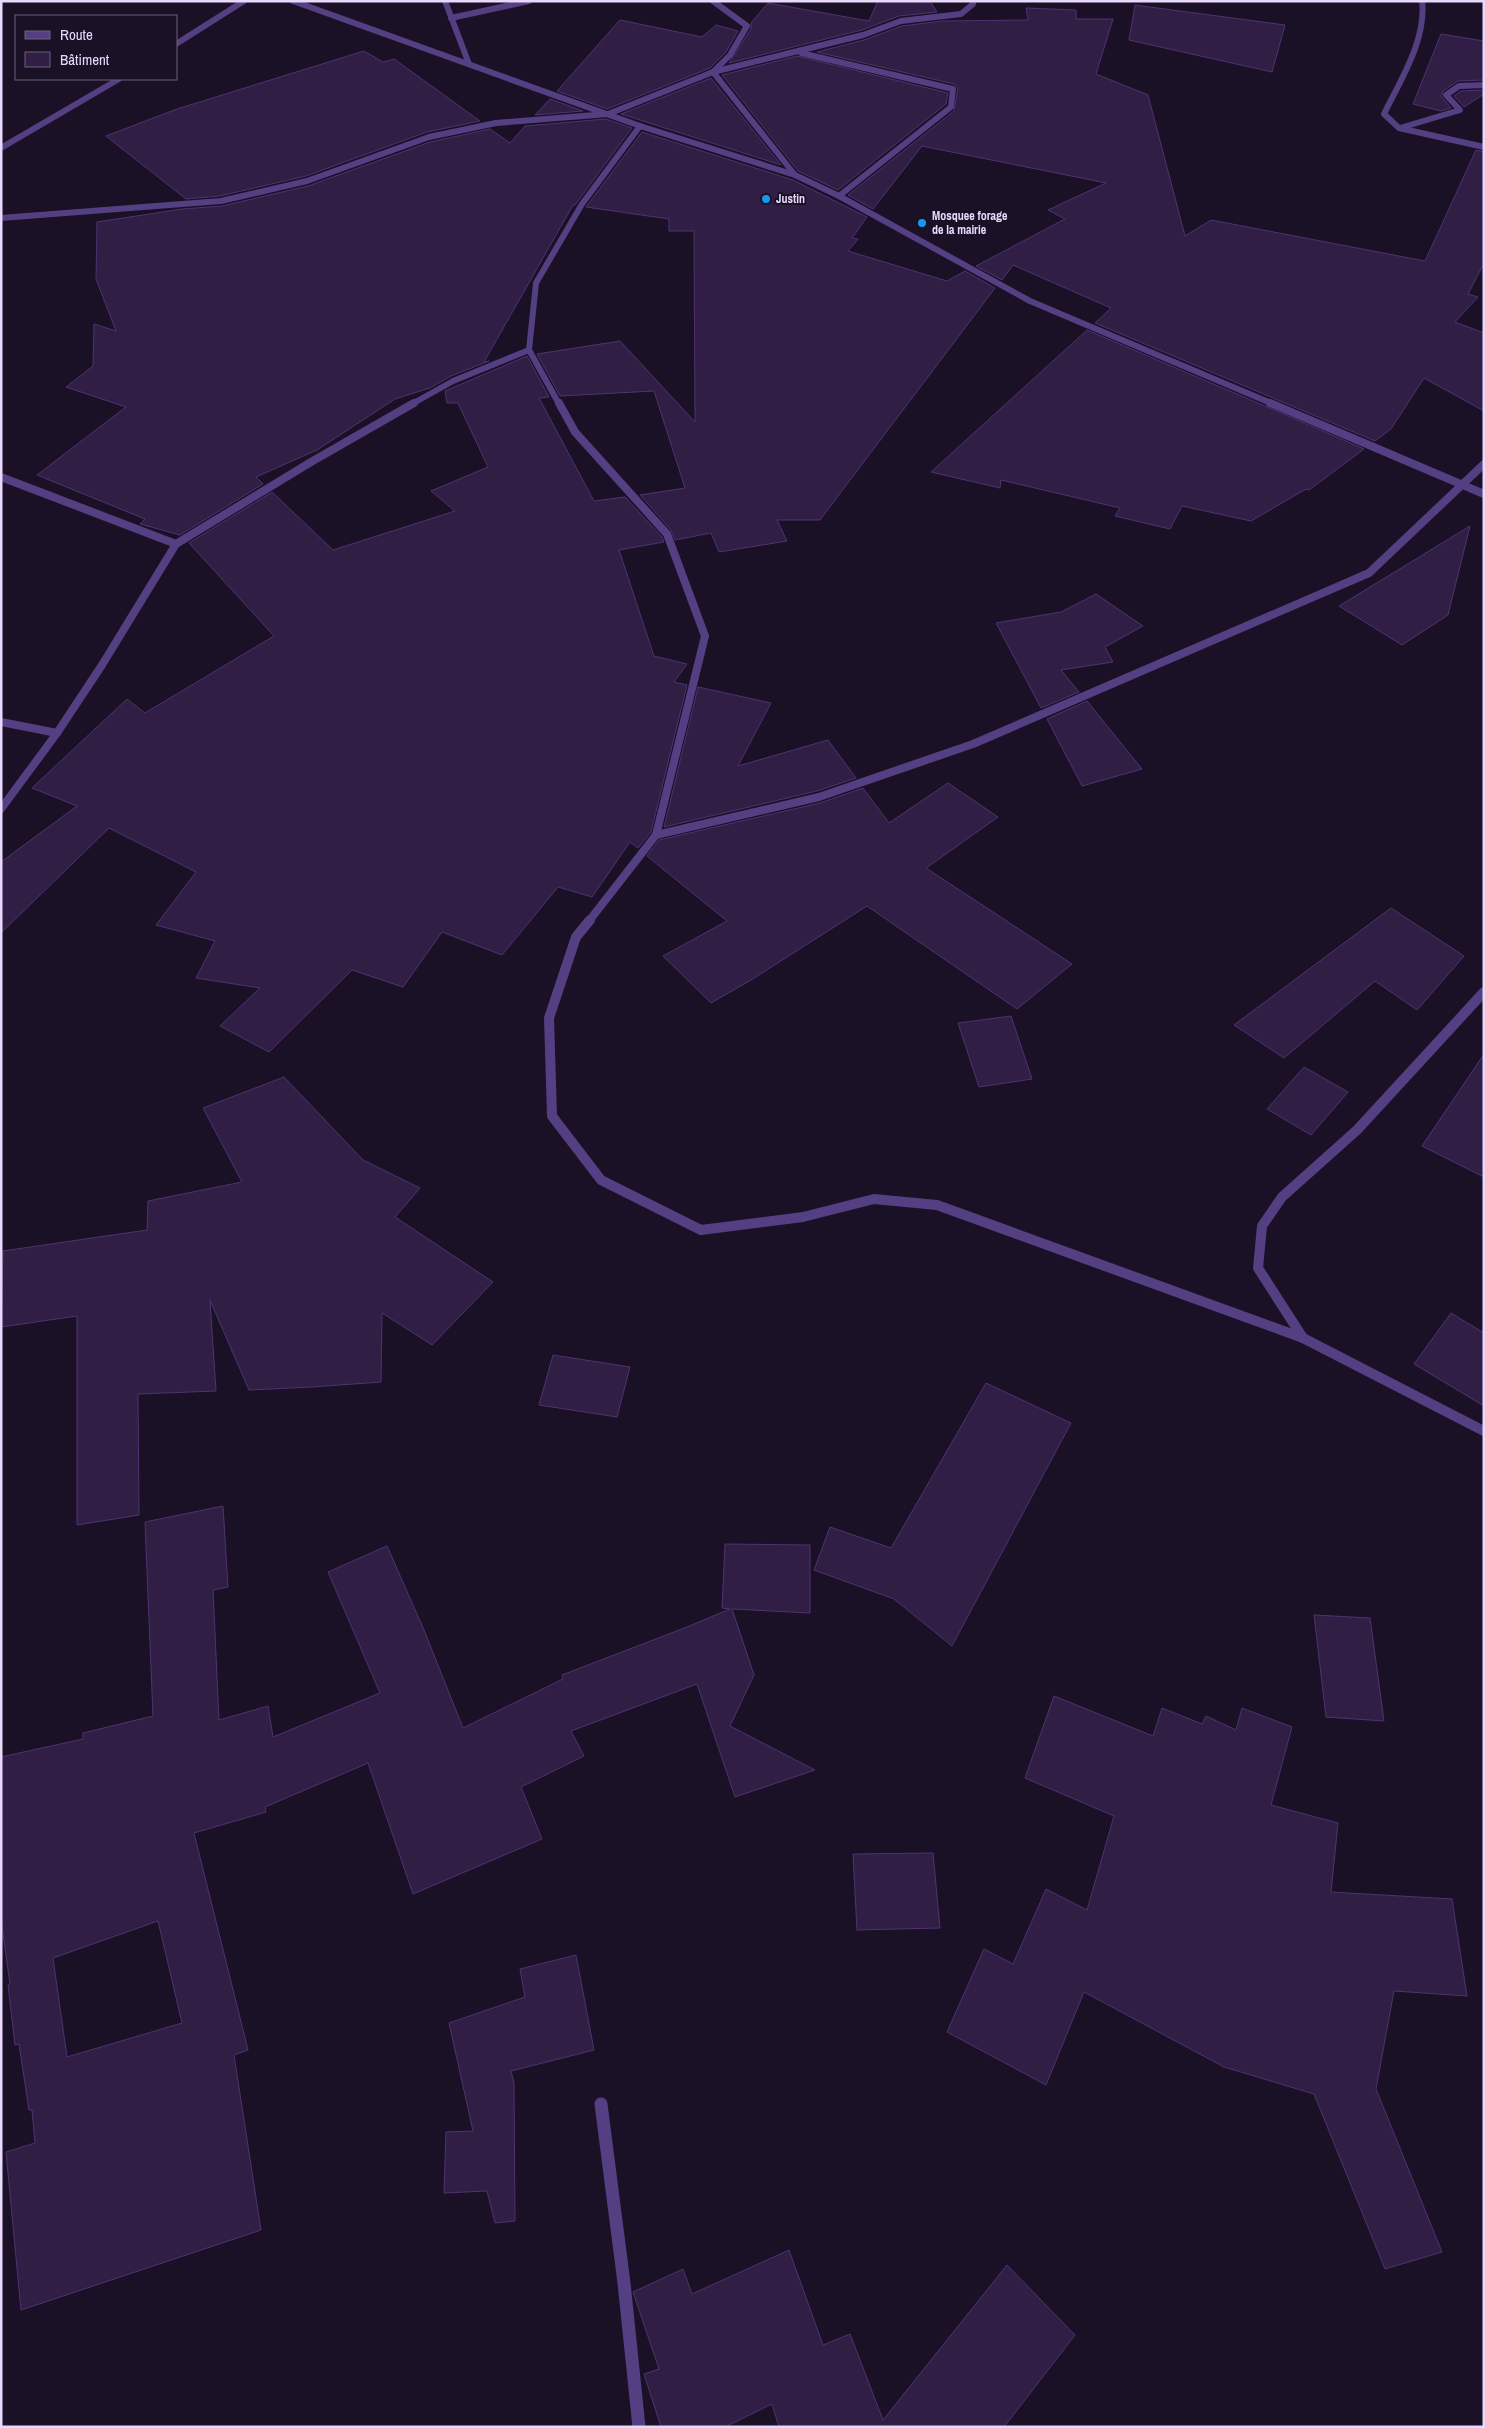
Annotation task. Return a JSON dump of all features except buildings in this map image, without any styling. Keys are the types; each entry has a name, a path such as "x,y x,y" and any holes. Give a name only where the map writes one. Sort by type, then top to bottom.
{"street":[{"path":"178,43 244,1"},
{"path":"293,1 640,126 795,175 839,196 1030,301 1460,486 1484,494"},
{"path":"445,1 469,64"},
{"path":"451,18 529,1"},
{"path":"713,1 747,26 730,55 713,72"},
{"path":"1,218 221,201 307,180 429,137 496,123 608,114 713,72 863,35 901,21 961,14 973,4 973,1"},
{"path":"1422,1 1425,10 1414,46 1384,114 1399,128 1484,147"},
{"path":"797,52 953,89 951,107 839,196"},
{"path":"713,72 795,175"},
{"path":"1,148 117,80"},
{"path":"1399,128 1460,110 1446,95 1459,86 1484,85"},
{"path":"640,126 582,204 536,283 529,350 575,432 667,534 705,636 656,835 576,937 549,1018 552,1116 601,1180 701,1230 803,1217 874,1199 937,1205 1303,1338 1484,1431"},
{"path":"1,809 57,733 102,665 176,544 311,462 453,381 529,350"},
{"path":"656,835 818,797 973,744 1369,573 1484,464"},
{"path":"1,477 176,544"},
{"path":"1,722 57,733"},
{"path":"1303,1338 1258,1268 1262,1226 1282,1197 1357,1130 1484,992"},
{"path":"601,2104 624,2283 639,2427"}],"place":[{"name":"Justin","path":"766,199"},
{"name":"Mosquee forage de la mairie","path":"922,223"}]}
